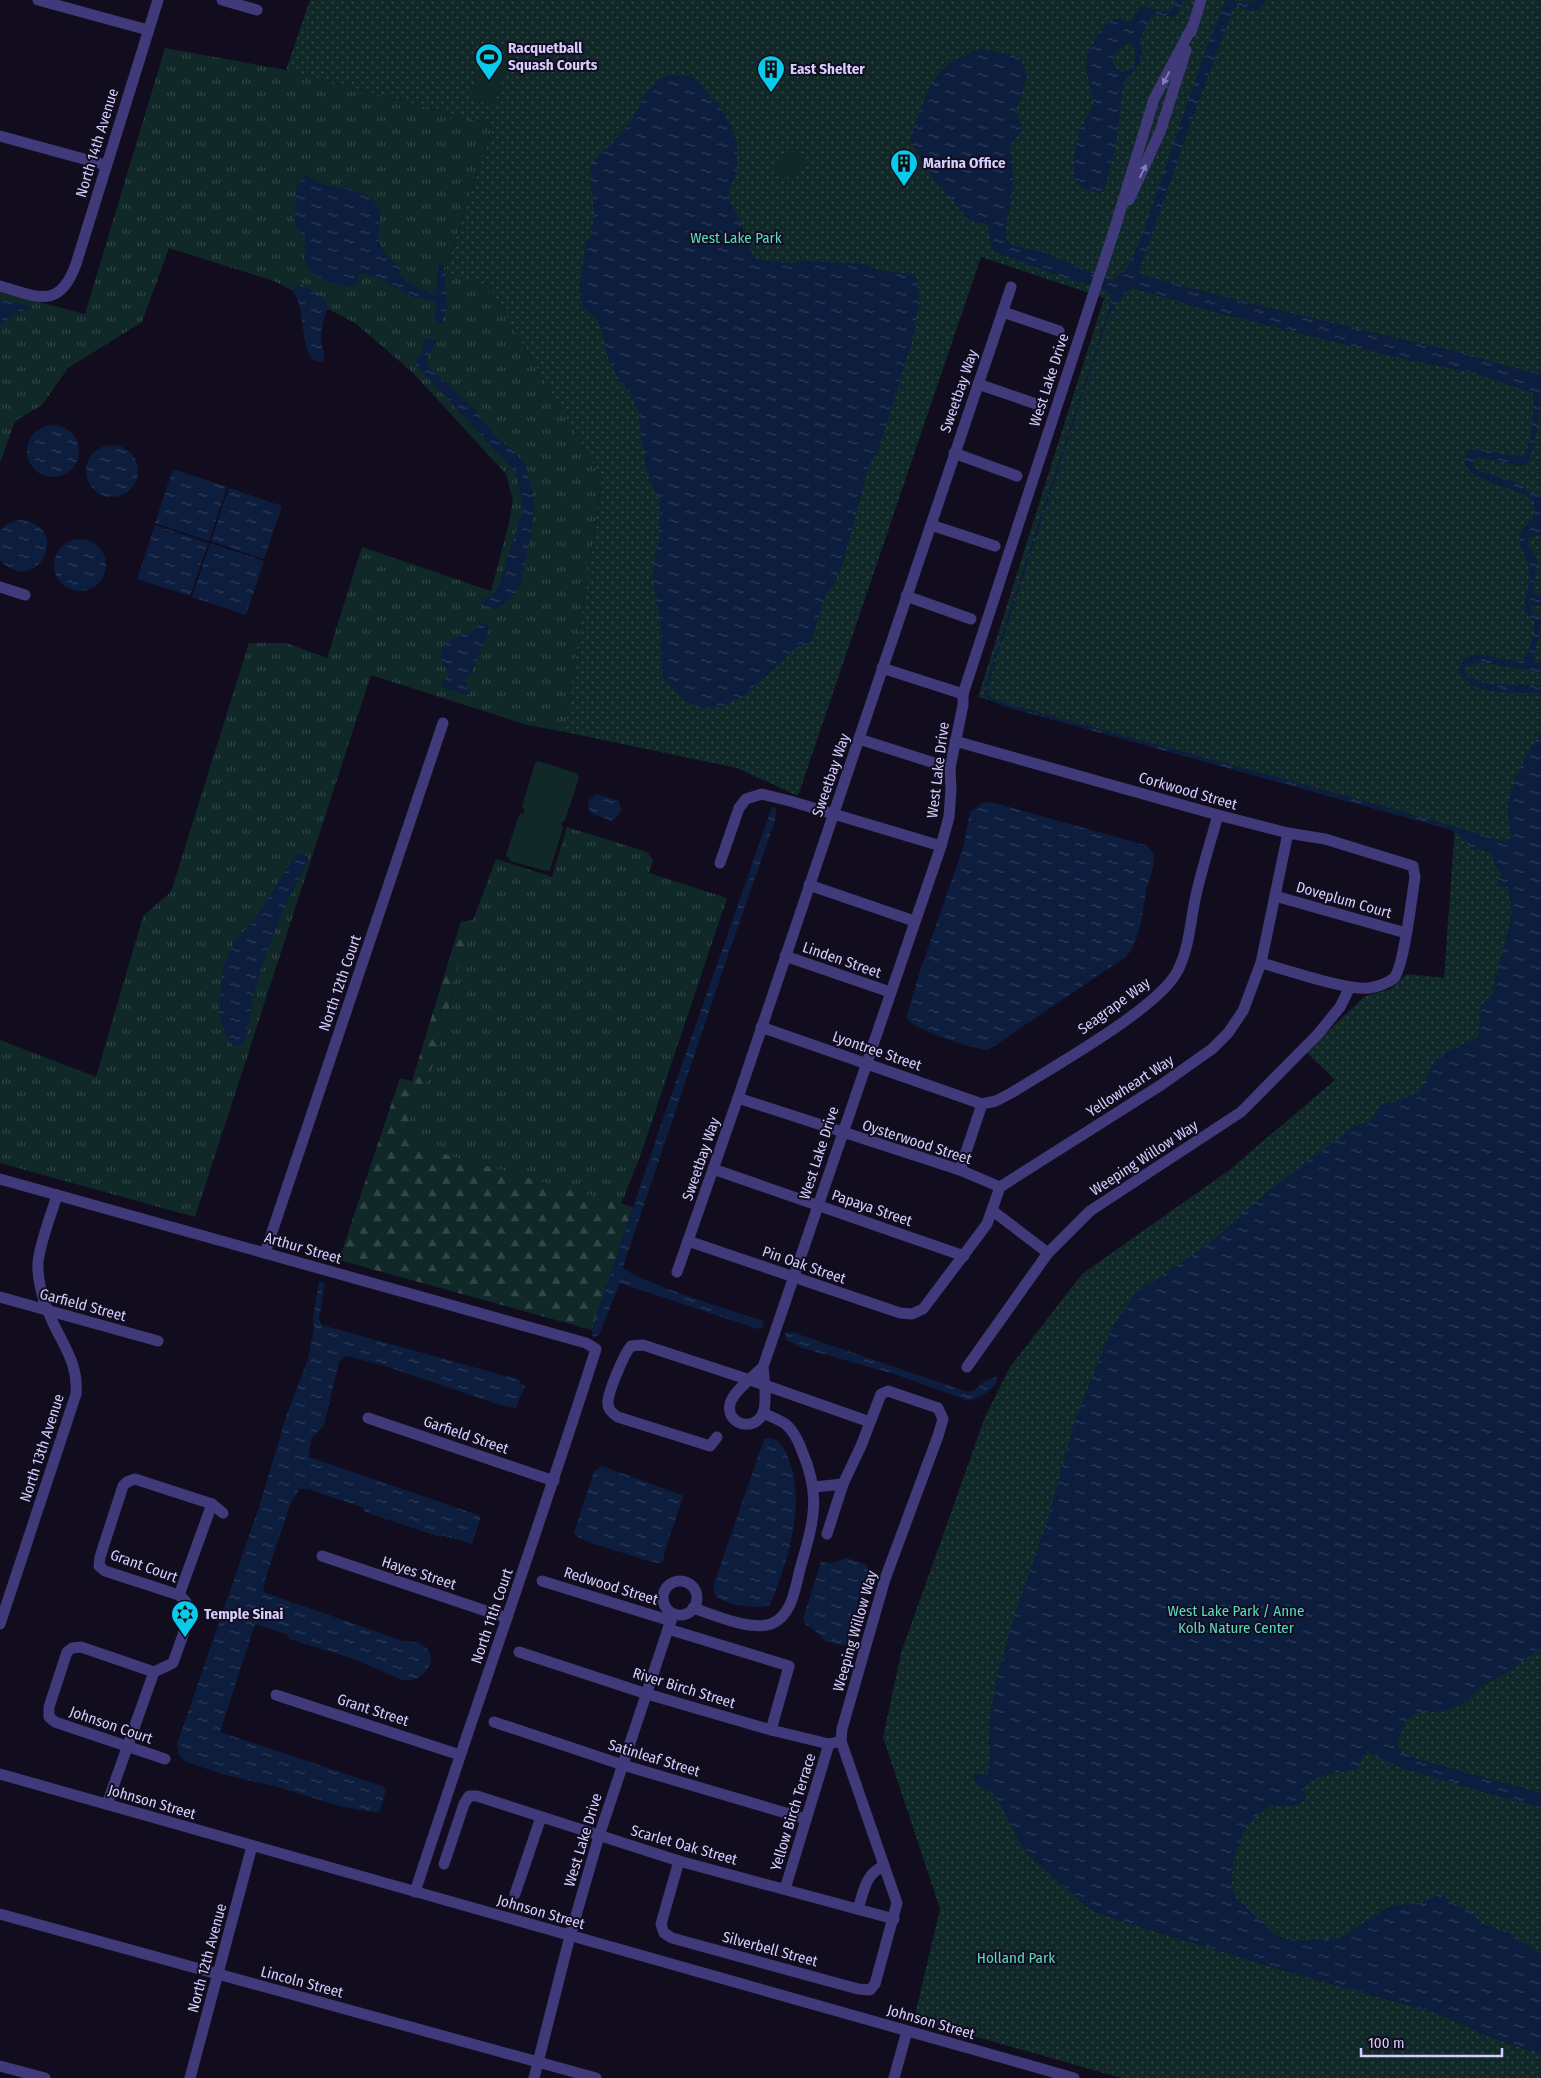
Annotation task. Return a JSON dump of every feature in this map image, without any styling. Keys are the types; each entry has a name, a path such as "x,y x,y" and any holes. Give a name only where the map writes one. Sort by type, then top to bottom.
{"street":[{"path":"38,0 148,30"},
{"name":"North 14th Avenue","path":"0,286 35,296 47,297 66,286 74,270 158,0"},
{"path":"222,0 257,10"},
{"name":"West Lake Drive","path":"1114,231 1153,150 1170,104 1201,0"},
{"name":"West Lake Drive","path":"764,1408 763,1367 865,1062 941,846 949,817 950,768 963,705 963,694 1114,231 1154,99 1193,25"},
{"path":"1154,99 1170,104"},
{"path":"0,136 106,165"},
{"name":"Sweetbay Way","path":"677,1272 738,1098 1011,287"},
{"path":"1003,312 1059,331"},
{"path":"978,384 1042,406"},
{"path":"954,454 1017,476"},
{"path":"931,525 995,546"},
{"path":"0,587 25,596"},
{"path":"906,596 971,619"},
{"path":"882,668 963,694"},
{"name":"North 12th Court","path":"266,1253 443,723"},
{"path":"860,738 950,768"},
{"name":"Corkwood Street","path":"955,741 1218,816 1288,833 1325,839 1413,866 1416,876 1406,933"},
{"path":"720,863 739,808 746,799 762,794 941,846"},
{"name":"Seagrape Way","path":"982,1104 996,1101 1013,1092 1114,1027 1159,995 1178,972 1188,947 1202,867 1218,816"},
{"name":"Yellowheart Way","path":"1000,1187 1161,1085 1212,1049 1228,1033 1243,1011 1261,963 1288,833"},
{"path":"809,885 914,921"},
{"name":"Doveplum Court","path":"1275,896 1406,933"},
{"path":"1261,963 1350,987 1368,989 1381,985 1395,977 1406,933"},
{"name":"Linden Street","path":"785,956 890,992"},
{"name":"Weeping Willow Way","path":"967,1367 1048,1253 1090,1211 1241,1112 1318,1034 1340,1007 1350,987"},
{"name":"Lyontree Street","path":"761,1027 982,1104"},
{"name":"Oysterwood Street","path":"738,1098 960,1170 1000,1187"},
{"path":"960,1170 982,1104"},
{"name":"Papaya Street","path":"713,1169 964,1256"},
{"name":"Arthur Street","path":"0,1178 586,1343 596,1349"},
{"path":"964,1256 987,1224 1000,1187"},
{"name":"North 13th Avenue","path":"0,1624 76,1394 77,1379 72,1362 47,1311 38,1263 57,1194"},
{"path":"993,1211 1048,1253"},
{"name":"Pin Oak Street","path":"688,1241 900,1313 912,1314 924,1309 964,1256"},
{"name":"Garfield Street","path":"0,1297 158,1341"},
{"path":"717,1437 710,1446 618,1417 610,1410 608,1401 625,1353 631,1346 643,1345 870,1422 843,1484 827,1534"},
{"name":"North 11th Court","path":"415,1892 554,1481 596,1349"},
{"name":"West Lake Drive","path":"737,1393 763,1367"},
{"path":"726,1372 733,1382 737,1393 729,1410 740,1424 754,1423 770,1397 784,1392"},
{"path":"693,1608 752,1625 769,1624 783,1616 792,1600 807,1545 814,1510 814,1487 808,1464 797,1438 791,1429 764,1408 754,1389 737,1393"},
{"name":"Weeping Willow Way","path":"870,1422 881,1394 888,1390 938,1408 943,1419 885,1579 842,1728 841,1741 897,1904 875,1984 870,1990"},
{"name":"Garfield Street","path":"368,1418 554,1481"},
{"name":"Grant Court","path":"179,1595 105,1571 99,1566 100,1557 123,1486 135,1479 212,1504"},
{"path":"814,1487 843,1484"},
{"path":"107,1804 154,1672 173,1662 190,1615 186,1602 179,1595 212,1504 223,1513"},
{"name":"Hayes Street","path":"322,1556 507,1618"},
{"name":"Redwood Street","path":"542,1581 671,1621 789,1666 771,1730"},
{"path":"685,1582 693,1588 697,1598 693,1608 671,1621 662,1599 667,1587 672,1583 685,1582"},
{"name":"West Lake Drive","path":"534,2078 570,1936 599,1836 671,1621"},
{"name":"Johnson Court","path":"154,1672 81,1647 72,1648 67,1652 49,1707 50,1717 55,1722 165,1759"},
{"name":"River Birch Street","path":"519,1652 646,1694 771,1730 829,1744 841,1741"},
{"name":"Grant Street","path":"276,1694 460,1755"},
{"name":"Satinleaf Street","path":"494,1722 623,1765 806,1819"},
{"name":"Yellow Birch Terrace","path":"785,1889 829,1744"},
{"name":"Johnson Street","path":"0,1774 1074,2078"},
{"name":"Scarlet Oak Street","path":"444,1864 464,1804 469,1796 477,1796 679,1861 894,1919"},
{"path":"515,1894 541,1817"},
{"name":"North 12th Avenue","path":"190,2078 252,1846"},
{"name":"Silverbell Street","path":"679,1861 660,1924 664,1933 672,1938 858,1989 870,1990"},
{"path":"858,1909 869,1876 873,1871 884,1866"},
{"name":"Lincoln Street","path":"0,1914 596,2078"},
{"path":"894,2078 907,2031"},
{"path":"0,2066 45,2078"}],"green space":[{"name":"West Lake Park / Anne Kolb Nature Center","path":"310,0 1541,0 1541,2037 1027,1853 1086,1906 1102,1915 1289,1972 1437,2013 1490,2037 1541,2054 1541,2078 1121,2078 914,2019 940,1909 883,1737 901,1653 985,1417 1010,1367 1082,1274 1228,1171 1335,1080 1306,1052 1365,996 1390,989 1407,974 1444,978 1455,827 978,697 1104,298 981,257 798,796 737,768 565,732 602,478 490,288 445,272 493,125 286,70"},
{"path":"165,48 286,70 493,125 445,271 490,288 602,478 565,732 527,725 371,675 195,1217 0,1163 0,1040 96,1077 143,916 171,892 249,643 286,643 327,658 362,547 491,591 509,523 513,500 506,474 412,372 355,323 274,281 169,248 142,322 68,368 42,405 15,421 0,463 0,292 85,314"},
{"name":"Racquetball Squash Courts","path":"486,49 509,57 494,106 470,98"},
{"path":"797,149 807,164 782,181 772,166"},
{"path":"538,761 576,773 579,778 565,820 561,823 563,828 550,870 546,871 510,861 506,855 519,815 525,812 522,806 535,763"},
{"path":"567,827 647,852 653,861 649,873 727,898 642,1151 621,1204 422,1148 423,1139 404,1133 432,1068 451,1001 453,981 465,951 468,936 459,927 461,922 473,920 496,859 552,877"},
{"path":"459,927 468,936 465,951 453,981 451,1001 432,1068 404,1133 424,1139 423,1148 633,1207 592,1330 339,1260 400,1078 412,1081"}],"water":[{"path":"1176,0 1184,0 1176,17 1152,14 1142,34 1140,44 1143,54 1139,65 1123,83 1116,145 1104,190 1101,193 1091,191 1076,183 1074,175 1074,158 1080,129 1093,106 1094,98 1090,90 1086,66 1088,53 1101,29 1112,20 1120,18 1129,23 1136,16 1138,7 1164,11 1173,10","holes":["1126,43 1131,44 1135,53 1135,62 1126,71 1121,72 1114,64 1113,54"]},
{"path":"1228,0 1251,2 1254,0 1266,0 1257,10 1247,10 1238,6 1232,12 1188,130 1138,274 1541,374 1539,419 1528,463 1520,466 1479,457 1474,460 1473,466 1479,471 1515,482 1541,498 1541,535 1529,537 1527,542 1538,560 1533,590 1535,595 1541,596 1541,606 1532,606 1530,608 1537,618 1541,619 1533,659 1536,663 1541,663 1541,672 1479,662 1466,667 1465,672 1467,677 1486,684 1541,685 1541,693 1506,693 1483,689 1472,685 1458,669 1465,658 1478,654 1521,662 1531,644 1535,623 1524,611 1529,575 1520,539 1521,532 1533,519 1534,502 1519,492 1480,478 1467,467 1465,459 1469,450 1483,450 1523,456 1531,435 1533,393 1474,373 1391,356 1203,309 1132,288 1113,308 1107,320 988,685 988,694 992,699 1376,804 1503,841 1512,839 1508,807 1513,784 1524,761 1541,734 1541,1648 1502,1676 1481,1686 1464,1703 1446,1711 1416,1713 1411,1716 1404,1724 1397,1744 1402,1753 1417,1759 1541,1793 1541,1807 1396,1766 1368,1752 1364,1755 1358,1769 1322,1776 1309,1783 1304,1788 1306,1799 1298,1805 1272,1806 1250,1822 1243,1833 1233,1862 1232,1884 1234,1896 1278,1937 1300,1941 1340,1938 1390,1906 1421,1903 1441,1893 1454,1904 1469,1911 1482,1924 1508,1932 1541,1955 1541,2054 1490,2037 1437,2013 1289,1972 1102,1915 1086,1906 1027,1853 1018,1840 999,1801 990,1790 979,1787 972,1774 985,1775 990,1766 989,1724 997,1676 1012,1623 1049,1515 1075,1420 1112,1328 1136,1293 1210,1243 1268,1191 1355,1126 1370,1121 1382,1104 1395,1102 1419,1093 1435,1060 1448,1051 1476,1039 1479,1034 1481,1006 1492,994 1512,913 1508,887 1496,886 1502,874 1494,864 1492,854 1480,849 1473,850 1459,835 1451,830 1003,706 991,701 984,695 985,685 1110,306 1112,295 1100,287 1076,282 1003,255 992,248 987,224 970,221 935,180 910,141 919,114 937,77 957,59 971,54 973,50 983,49 1020,57 1027,77 1016,110 1022,130 1009,147 1013,184 1006,227 1008,242 1015,246 1042,252 1112,281 1122,272 1125,272 1140,241 1208,44 1225,2"},
{"path":"670,75 683,75 699,82 710,98 716,101 731,125 737,145 737,166 735,178 728,190 728,198 738,217 753,257 759,260 787,263 803,261 864,264 876,269 910,275 916,277 920,304 916,315 914,335 879,448 868,468 843,563 836,580 825,596 812,639 807,644 793,649 784,660 742,697 720,707 703,708 685,701 664,679 662,672 661,626 652,571 659,541 660,500 653,490 648,474 641,438 639,413 632,396 617,376 608,358 601,328 596,318 582,305 579,289 586,243 590,237 594,216 590,168 599,155 611,145 633,118 644,96 659,80"},
{"path":"306,175 325,185 365,194 374,201 381,211 379,236 382,249 400,267 400,275 407,282 436,296 438,265 444,266 447,306 442,324 434,321 437,303 407,295 385,281 364,273 359,275 356,286 343,286 321,279 310,270 305,258 305,234 303,232 300,233 294,222 297,184"},
{"path":"302,285 314,291 328,307 321,336 324,353 323,361 315,360 310,355 306,345 300,309 293,293 296,286"},
{"path":"0,300 28,305 29,310 21,311 0,325"},
{"path":"426,336 436,342 429,354 427,365 475,410 495,436 513,450 526,466 535,504 527,555 520,584 514,595 497,609 483,605 481,600 492,596 498,588 523,510 516,473 416,365"},
{"path":"53,425 67,429 75,437 79,451 75,465 67,473 53,477 39,473 31,465 27,451 31,437 39,429"},
{"path":"112,445 126,449 134,457 138,471 134,485 126,493 112,497 98,493 90,485 86,471 90,457 98,449"},
{"path":"173,469 227,487 209,541 155,523"},
{"path":"229,488 282,506 264,559 211,541"},
{"path":"17,520 34,524 44,533 47,544 44,556 37,565 27,571 14,570 0,560 0,531 7,524"},
{"path":"155,525 208,543 190,596 137,579"},
{"path":"80,539 94,543 102,551 106,565 102,579 94,587 80,591 66,587 58,579 54,565 58,551 66,543"},
{"path":"210,543 264,561 246,615 192,597"},
{"path":"478,621 488,625 489,628 471,674 464,680 471,693 466,695 441,687 443,680 449,677 441,657 443,648 451,640 478,627"},
{"path":"597,794 619,801 621,811 612,821 590,813 588,801"},
{"path":"991,802 1145,845 1152,851 1154,860 1139,932 1127,956 988,1050 958,1043 932,1033 911,1023 906,1018 920,971 963,848 970,812 982,803"},
{"path":"772,807 776,808 775,821 623,1267 631,1273 666,1288 763,1321 764,1327 758,1329 620,1283 599,1335 593,1337 592,1330 665,1113"},
{"path":"297,855 307,856 308,862 291,893 270,942 254,993 243,1045 233,1046 224,1032 219,1010 222,971 235,939 251,925 293,859"},
{"path":"319,1281 325,1283 319,1319 322,1325 520,1380 521,1384 525,1385 516,1408 500,1405 382,1365 346,1356 339,1362 324,1425 311,1439 309,1457 481,1516 472,1544 442,1535 440,1537 365,1512 364,1508 308,1489 299,1489 290,1505 263,1590 266,1593 403,1641 417,1643 426,1647 430,1654 431,1662 428,1669 421,1675 413,1679 402,1680 351,1658 289,1639 288,1635 255,1624 220,1732 382,1786 386,1789 378,1813 343,1807 274,1786 222,1774 184,1761 178,1753 177,1744 259,1507 286,1417 308,1359 314,1329 313,1318"},
{"path":"792,1332 968,1392 976,1389 986,1380 996,1377 997,1382 984,1394 969,1401 897,1375 802,1348 785,1339 785,1333"},
{"path":"770,1438 782,1446 789,1460 794,1478 796,1496 793,1533 783,1570 770,1605 758,1607 742,1606 727,1602 716,1596 714,1584 764,1439"},
{"path":"602,1466 682,1495 683,1498 664,1553 664,1560 661,1563 652,1562 585,1541 574,1533 594,1471"},
{"path":"846,1558 867,1565 871,1578 851,1640 844,1646 825,1641 818,1633 805,1624 803,1619 821,1562 832,1563"}],"place":[{"name":"Racquetball Squash Courts","path":"489,81"},
{"name":"East Shelter","path":"771,93"},
{"name":"Marina Office","path":"904,187"},
{"name":"Temple Sinai","path":"185,1638"}],"park label":[{"name":"West Lake Park","path":"736,238"},
{"name":"Holland Park","path":"1016,1958"}]}
